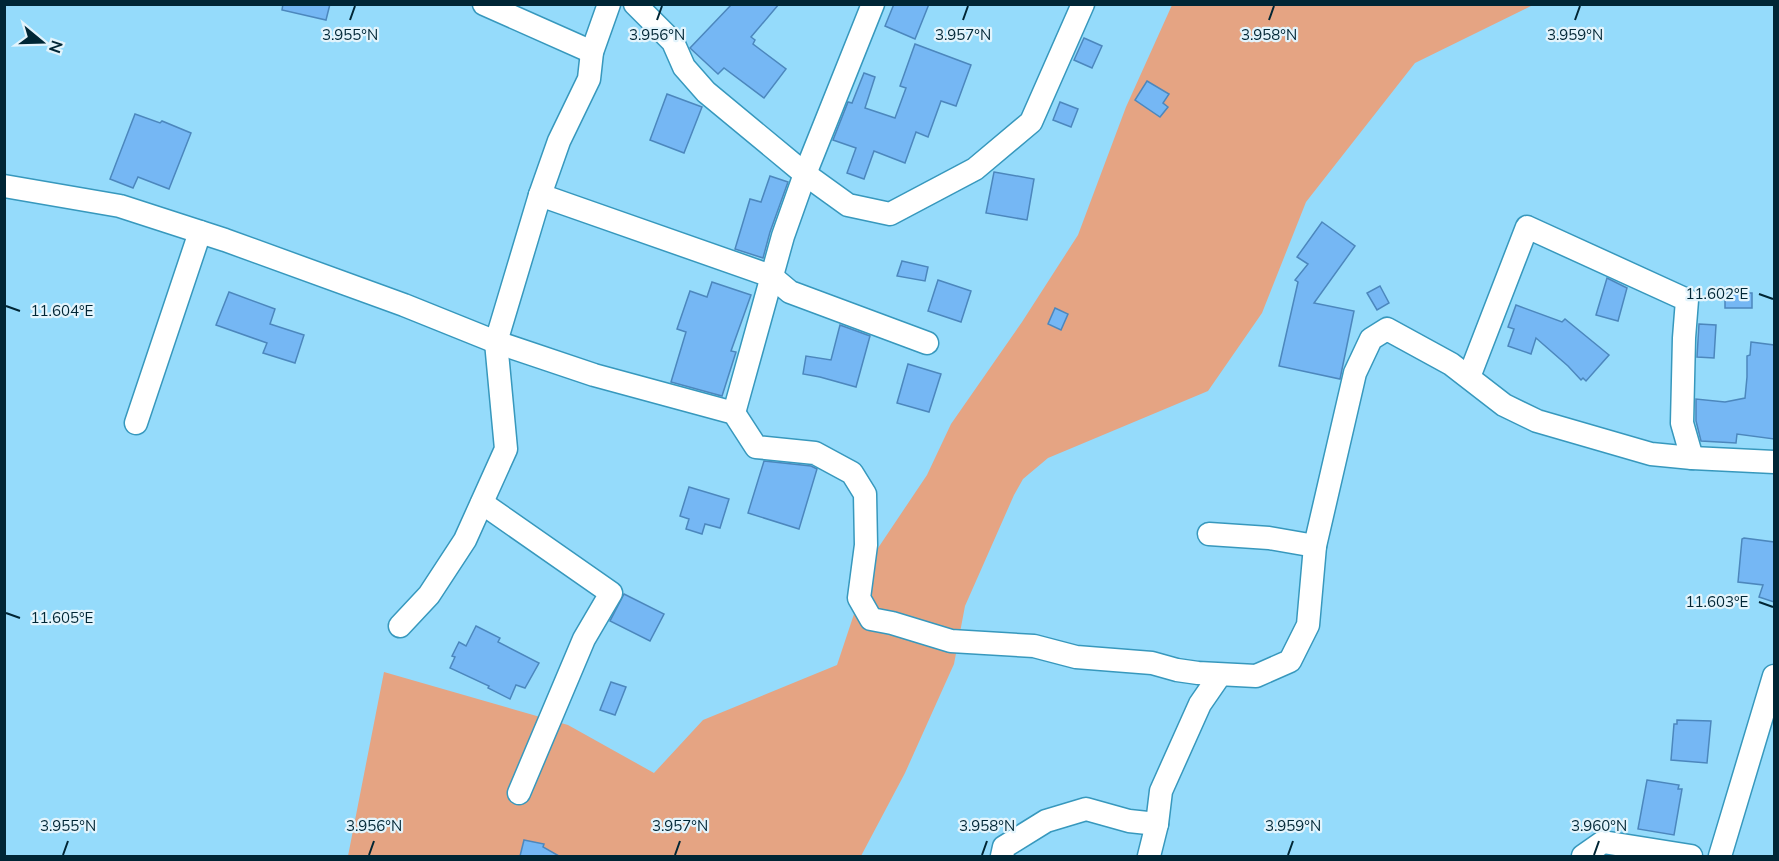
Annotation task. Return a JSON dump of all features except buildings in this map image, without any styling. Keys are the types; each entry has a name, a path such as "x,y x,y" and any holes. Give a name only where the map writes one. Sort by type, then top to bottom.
{"street":[{"path":"484,4 592,52"},
{"path":"400,626 429,595 465,540 506,449 496,342 540,195 559,141 589,79 592,52 609,4"},
{"path":"635,4 673,42 684,67 706,92 805,174 848,205 890,214 975,169 1031,122 1083,4"},
{"path":"734,413 771,276 805,174 873,4"},
{"path":"4,186 120,206 404,305 496,342 594,375 734,413 756,447 815,453 852,473 865,494 866,545 859,598 871,619 951,641 1034,646 1076,657 1152,663 1177,670 1220,675 1256,676 1290,661 1308,625 1316,546 1355,373 1371,339 1387,329 1451,364 1504,405 1537,421 1651,454 1774,462"},
{"path":"540,195 771,276 790,292 927,343"},
{"path":"1469,377 1527,227 1687,300 1682,423 1692,458"},
{"path":"136,423 200,232"},
{"path":"482,503 611,593 584,639 519,794"},
{"path":"1209,534 1269,538 1316,546"},
{"path":"1177,670 1200,704"},
{"path":"1149,856 1161,791 1200,704 1220,675"},
{"path":"1720,856 1774,676"},
{"path":"1002,856 1004,847 1046,821 1086,809 1129,821 1156,824"},
{"path":"1583,856 1603,842 1691,856"}],"shaded area":[{"path":"1172,5 1533,5 1415,63 1306,202 1262,313 1208,391 1048,458 1023,479 965,606 954,664 905,773 861,856 348,856 384,672 568,725 654,773 703,720 837,665 874,554 927,475 951,424 1022,322 1078,235 1126,107"}]}
